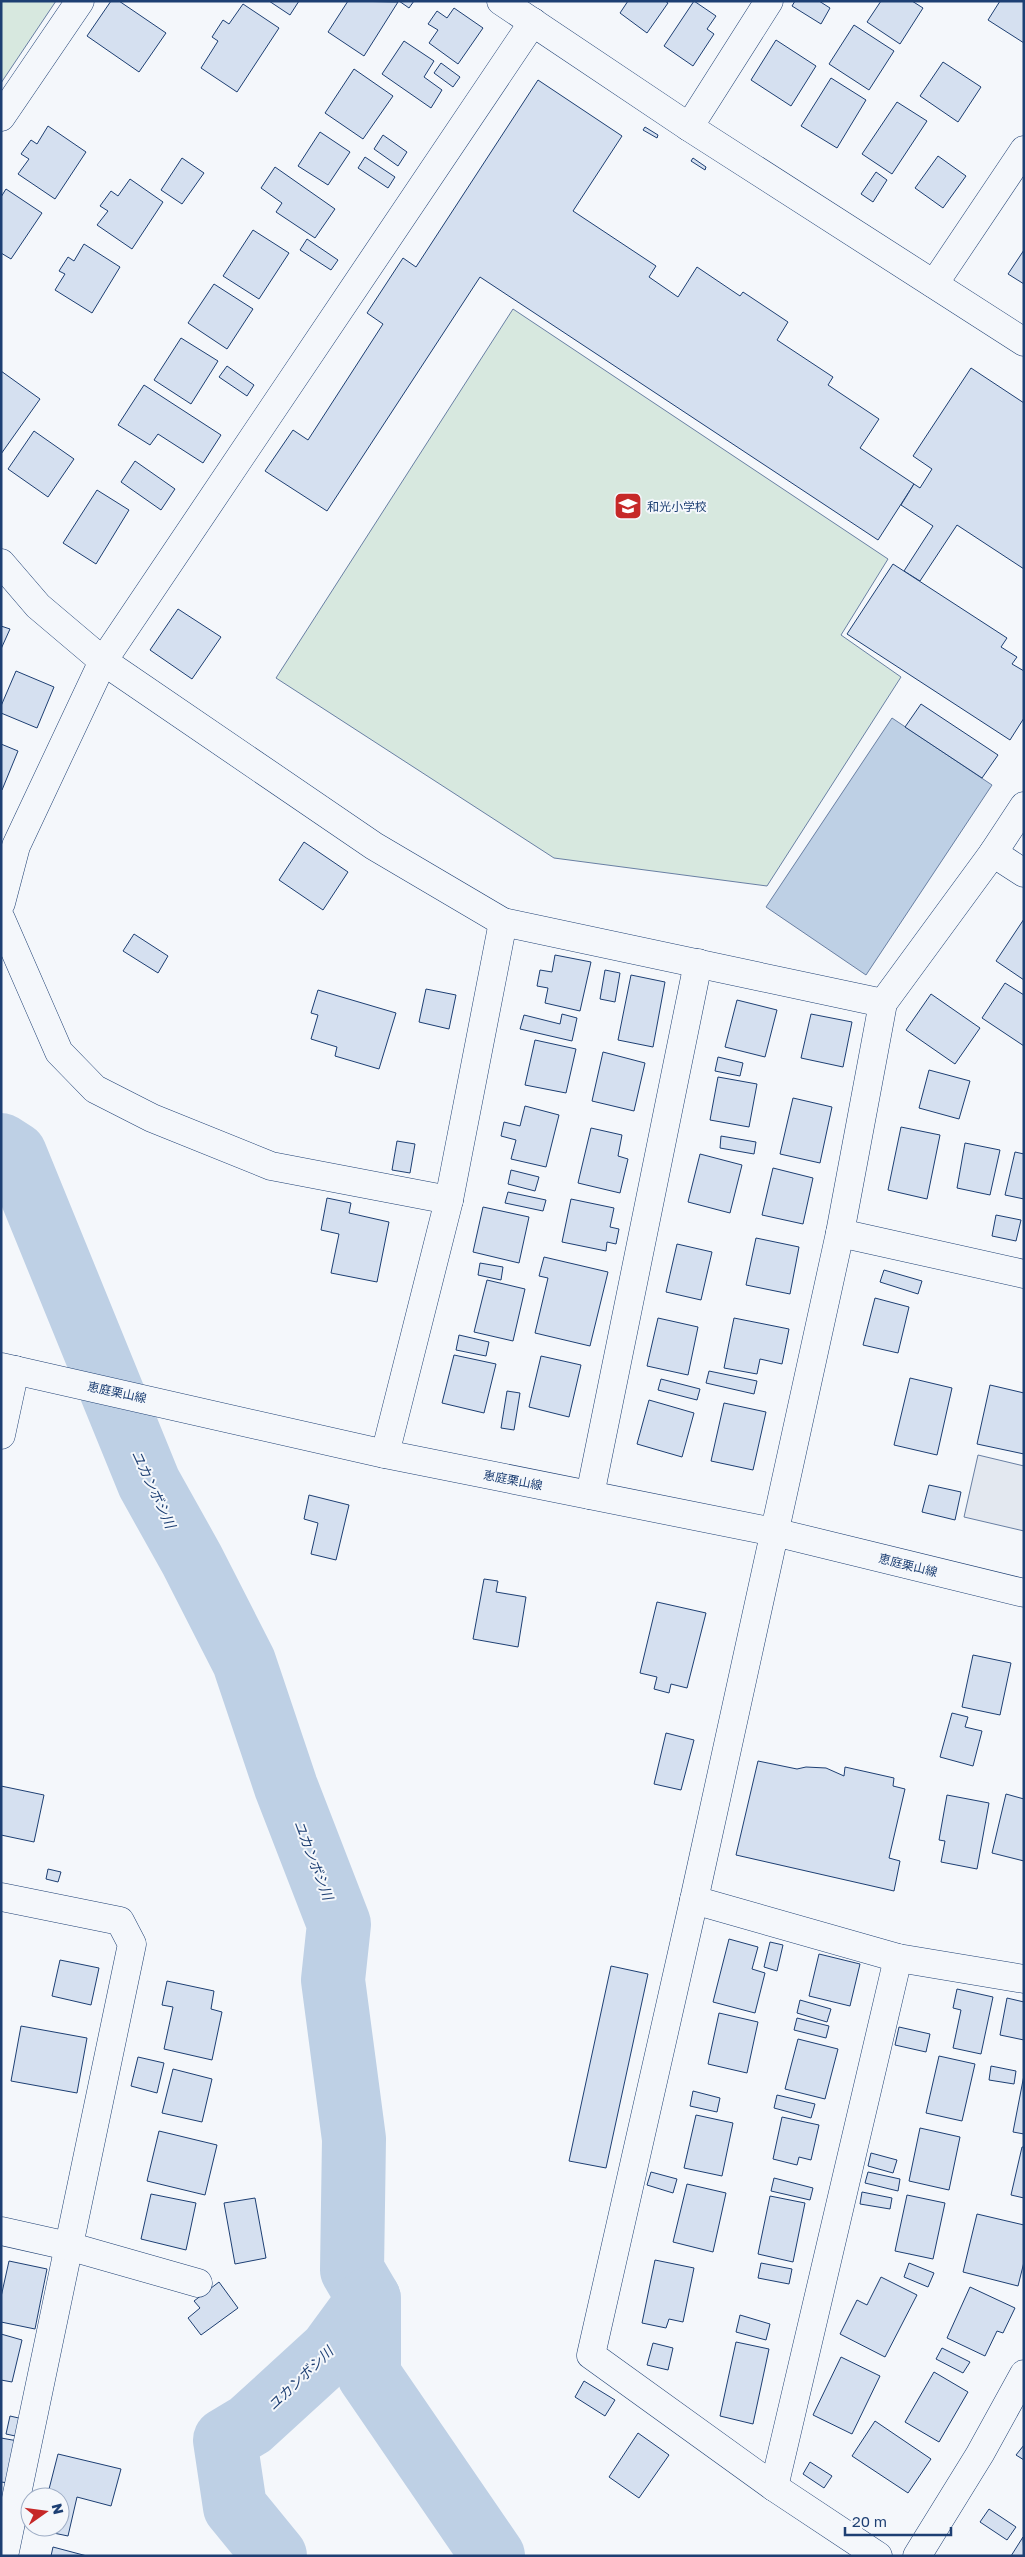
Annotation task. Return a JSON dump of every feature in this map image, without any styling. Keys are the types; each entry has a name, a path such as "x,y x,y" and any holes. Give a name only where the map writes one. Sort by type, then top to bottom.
{"street":[{"path":"1,117 80,1"},
{"path":"502,1 688,127 1024,342"},
{"path":"688,127 769,1"},
{"path":"1,903 16,846 102,661 533,22"},
{"path":"934,284 1024,150"},
{"path":"1,563 38,606 102,661 374,846 504,922 883,1003"},
{"path":"878,2556 774,2487 591,2355 694,1900 840,1232 883,1003 993,852 1024,806"},
{"path":"993,852 1024,873"},
{"path":"1,919 59,1052 95,1089 152,1118 271,1166 449,1200"},
{"path":"385,1454 449,1200 504,922"},
{"path":"590,1495 698,964"},
{"path":"840,1232 1024,1274"},
{"path":"1,1435 18,1371"},
{"name":"恵庭栗山線","path":"18,1371 385,1454 774,1532 1024,1593"},
{"path":"1,1897 120,1921 132,1944 68,2246 7,2512 4,2556"},
{"path":"694,1900 898,1958 1024,1979"},
{"path":"774,2487 898,1958"},
{"path":"1,2231 68,2246 198,2283"},
{"path":"916,2556 980,2454 1024,2374"}],"shaded area":[{"path":"1,1 56,1 1,83"},
{"path":"513,309 888,559 841,635 901,677 767,886 554,858 276,678"},
{"path":"978,1455 1024,1466 1024,1531 964,1517"}],"water":[{"path":"892,718 992,785 866,975 766,907"}],"building":[{"path":"111,1 119,1 166,33 139,72 87,36"},
{"path":"269,1 299,1 290,15"},
{"path":"348,1 398,2 364,56 328,32"},
{"path":"399,1 414,1 409,8"},
{"path":"628,1 665,1 668,3 647,33 620,13"},
{"path":"694,1 716,16 707,29 714,34 693,66 664,46"},
{"path":"795,1 819,1 830,8 821,24 792,6"},
{"path":"881,1 912,1 923,8 900,44 867,22"},
{"path":"1000,1 1024,1 1024,43 988,20"},
{"path":"243,4 279,28 237,92 201,68 218,41 212,37 223,20 229,24"},
{"path":"454,8 483,28 458,64 429,43 438,30 428,24 437,11 447,18"},
{"path":"854,25 894,51 869,90 829,64"},
{"path":"776,40 816,66 791,106 751,80"},
{"path":"404,41 434,61 424,77 442,90 431,108 382,74"},
{"path":"943,62 981,87 958,122 920,96"},
{"path":"441,63 460,77 453,87 434,73"},
{"path":"354,69 393,96 363,139 325,113"},
{"path":"831,78 866,100 837,148 801,126"},
{"path":"538,80 622,136 573,211 656,266 649,277 678,297 697,267 740,296 743,292 788,322 777,340 833,377 828,385 879,419 860,448 914,484 878,540 480,277 327,511 265,471 293,430 308,440 383,324 367,313 403,258 416,267"},
{"path":"897,102 927,121 892,174 862,154"},
{"path":"48,126 86,152 55,199 18,174 29,159 21,154 31,140 37,144"},
{"path":"645,127 658,135 657,138 643,130"},
{"path":"320,132 350,152 328,185 298,166"},
{"path":"383,135 407,152 398,166 374,149"},
{"path":"938,156 966,176 943,208 915,188"},
{"path":"365,157 395,177 388,188 358,168"},
{"path":"182,158 204,173 182,204 161,190"},
{"path":"693,158 706,167 705,170 691,161"},
{"path":"275,167 335,209 315,238 276,212 282,203 261,188"},
{"path":"876,172 887,180 873,202 861,194"},
{"path":"130,179 163,202 132,249 97,225 108,211 100,206 111,191 118,196"},
{"path":"6,189 42,213 11,259 1,253 1,197"},
{"path":"253,230 289,253 259,299 223,276"},
{"path":"307,239 338,260 331,270 300,250"},
{"path":"84,244 120,267 92,313 55,290 65,274 59,271 68,257 74,261"},
{"path":"1024,250 1024,284 1008,274"},
{"path":"214,284 253,309 227,349 188,323"},
{"path":"181,338 218,361 191,404 154,380"},
{"path":"227,366 254,385 247,396 219,377"},
{"path":"971,368 1024,403 1024,569 957,525 920,581 904,571 933,526 901,505 914,484 920,488 932,469 913,456"},
{"path":"1,371 40,399 1,454"},
{"path":"144,385 221,435 203,463 158,434 150,445 118,425"},
{"path":"34,431 74,459 48,497 8,469"},
{"path":"135,461 175,489 161,510 121,482"},
{"path":"97,490 129,510 96,564 63,543"},
{"path":"893,564 1007,638 1001,647 1017,657 1012,664 1024,671 1024,718 1010,740 847,634"},
{"path":"178,609 221,637 192,679 150,650"},
{"path":"1,626 10,629 1,649"},
{"path":"16,671 54,687 37,728 1,713 1,706"},
{"path":"921,704 998,755 982,778 905,727"},
{"path":"1,744 18,751 2,790 1,789"},
{"path":"304,842 348,872 323,910 279,880"},
{"path":"1024,919 1024,980 996,961"},
{"path":"134,934 168,956 158,973 123,951"},
{"path":"555,955 591,962 580,1011 545,1003 548,988 537,986 540,970 552,972"},
{"path":"605,970 620,973 615,1002 600,999"},
{"path":"631,975 665,982 653,1047 618,1040"},
{"path":"1005,983 1024,995 1024,1046 982,1018"},
{"path":"426,989 456,995 449,1029 419,1022"},
{"path":"318,990 396,1013 379,1069 335,1056 337,1047 311,1039 318,1015 311,1013"},
{"path":"931,994 980,1028 955,1064 906,1030"},
{"path":"737,1000 777,1010 765,1057 725,1047"},
{"path":"562,1014 577,1018 572,1041 520,1029 524,1015 560,1024"},
{"path":"811,1014 852,1022 843,1067 801,1058"},
{"path":"535,1040 576,1049 566,1093 525,1085"},
{"path":"603,1052 645,1063 634,1111 592,1101"},
{"path":"718,1057 743,1063 740,1076 715,1071"},
{"path":"929,1070 970,1081 959,1119 919,1108"},
{"path":"718,1077 757,1084 749,1127 710,1120"},
{"path":"793,1098 832,1107 820,1163 780,1154"},
{"path":"525,1106 559,1115 546,1167 511,1159 516,1140 501,1136 504,1122 520,1126"},
{"path":"901,1127 940,1135 927,1199 888,1190"},
{"path":"591,1128 622,1135 618,1156 628,1159 620,1193 578,1183"},
{"path":"721,1136 756,1142 754,1154 720,1148"},
{"path":"397,1141 415,1144 410,1173 392,1170"},
{"path":"965,1143 1000,1150 990,1195 957,1188"},
{"path":"1015,1152 1024,1154 1024,1199 1005,1195"},
{"path":"700,1154 742,1165 730,1213 688,1202"},
{"path":"773,1168 813,1178 803,1224 762,1215"},
{"path":"511,1170 539,1177 535,1191 508,1184"},
{"path":"508,1192 546,1200 543,1211 505,1203"},
{"path":"327,1198 351,1203 349,1213 389,1222 377,1282 331,1273 339,1234 321,1230"},
{"path":"571,1199 614,1208 610,1227 619,1229 616,1244 607,1242 606,1251 562,1242"},
{"path":"483,1207 529,1217 519,1263 473,1252"},
{"path":"996,1215 1021,1220 1016,1241 992,1236"},
{"path":"756,1238 799,1247 790,1294 746,1285"},
{"path":"677,1244 712,1252 701,1300 666,1292"},
{"path":"544,1257 608,1272 590,1346 535,1333 548,1278 539,1276"},
{"path":"480,1263 503,1267 501,1280 478,1275"},
{"path":"884,1270 922,1281 918,1294 880,1282"},
{"path":"487,1280 525,1289 513,1341 474,1332"},
{"path":"875,1298 909,1307 898,1353 863,1345"},
{"path":"658,1318 698,1327 688,1375 647,1366"},
{"path":"734,1318 789,1329 782,1364 760,1359 757,1374 724,1368"},
{"path":"459,1335 489,1342 486,1356 456,1350"},
{"path":"454,1355 496,1364 484,1413 442,1403"},
{"path":"541,1356 581,1365 569,1417 529,1407"},
{"path":"709,1371 757,1381 754,1394 706,1383"},
{"path":"910,1378 952,1388 937,1455 894,1445"},
{"path":"661,1379 700,1389 697,1400 658,1390"},
{"path":"990,1385 1024,1393 1024,1454 977,1444"},
{"path":"507,1391 520,1393 514,1430 501,1428"},
{"path":"649,1400 694,1413 682,1457 637,1444"},
{"path":"724,1403 766,1412 753,1470 711,1461"},
{"path":"929,1485 961,1492 955,1520 922,1512"},
{"path":"309,1495 349,1505 336,1560 311,1554 318,1523 304,1519"},
{"path":"484,1579 498,1581 496,1592 526,1597 518,1647 473,1639"},
{"path":"657,1602 706,1613 687,1688 671,1684 669,1693 654,1689 657,1677 640,1673"},
{"path":"973,1655 1011,1663 1000,1715 962,1707"},
{"path":"952,1713 968,1717 965,1727 982,1731 973,1766 940,1757"},
{"path":"666,1733 694,1740 681,1790 654,1784"},
{"path":"758,1761 797,1769 806,1767 826,1768 844,1776 845,1767 894,1778 893,1786 905,1789 889,1858 900,1861 894,1891 736,1855"},
{"path":"1,1786 44,1795 34,1842 1,1835"},
{"path":"1006,1794 1024,1799 1024,1861 992,1853"},
{"path":"947,1795 989,1803 977,1869 941,1862 945,1841 939,1840"},
{"path":"48,1869 61,1872 58,1882 46,1879"},
{"path":"729,1939 758,1947 752,1969 765,1973 755,2013 713,2002"},
{"path":"770,1942 783,1945 777,1971 764,1967"},
{"path":"819,1954 860,1964 850,2006 809,1996"},
{"path":"60,1960 99,1968 91,2005 52,1996"},
{"path":"611,1966 648,1974 606,2168 569,2161"},
{"path":"167,1981 214,1991 211,2009 222,2012 212,2060 164,2049 173,2007 162,2005"},
{"path":"957,1989 993,1997 981,2054 953,2048 961,2010 953,2008"},
{"path":"1007,1998 1024,2002 1024,2040 1000,2035"},
{"path":"800,2000 831,2009 827,2022 797,2013"},
{"path":"719,2013 758,2022 747,2073 708,2064"},
{"path":"797,2018 829,2026 826,2038 794,2030"},
{"path":"21,2026 87,2038 77,2093 11,2081"},
{"path":"899,2027 930,2034 926,2052 895,2045"},
{"path":"798,2039 838,2049 825,2099 785,2089"},
{"path":"939,2056 975,2064 962,2121 926,2113"},
{"path":"138,2057 164,2063 157,2093 131,2086"},
{"path":"991,2066 1016,2071 1014,2084 989,2080"},
{"path":"173,2069 212,2079 202,2122 162,2113"},
{"path":"1024,2075 1024,2134 1013,2132"},
{"path":"693,2091 720,2098 717,2112 690,2106"},
{"path":"777,2095 815,2104 811,2118 774,2108"},
{"path":"696,2115 733,2123 722,2176 684,2168"},
{"path":"782,2117 819,2125 811,2160 799,2157 797,2165 773,2159"},
{"path":"920,2128 960,2137 949,2190 909,2181"},
{"path":"159,2131 217,2145 205,2195 147,2181"},
{"path":"1022,2147 1024,2147 1024,2198 1011,2195"},
{"path":"871,2153 897,2160 893,2173 868,2166"},
{"path":"651,2172 677,2179 673,2193 647,2185"},
{"path":"868,2172 900,2179 898,2191 865,2183"},
{"path":"774,2178 813,2188 810,2200 771,2191"},
{"path":"687,2184 726,2193 713,2252 673,2242"},
{"path":"862,2192 892,2198 890,2209 860,2204"},
{"path":"151,2194 196,2203 186,2250 141,2239"},
{"path":"907,2195 945,2203 933,2259 895,2251"},
{"path":"770,2196 805,2203 793,2262 758,2254"},
{"path":"255,2198 266,2258 235,2264 224,2203"},
{"path":"977,2214 1024,2225 1024,2262 1018,2286 963,2272"},
{"path":"655,2260 694,2268 683,2322 669,2319 666,2328 642,2323"},
{"path":"9,2261 47,2269 35,2329 1,2322 1,2297"},
{"path":"761,2263 792,2269 789,2284 758,2278"},
{"path":"909,2263 934,2273 928,2287 904,2277"},
{"path":"881,2277 917,2295 885,2357 840,2334 857,2300 867,2305"},
{"path":"219,2282 238,2308 201,2335 188,2318 200,2308 194,2301"},
{"path":"970,2287 1015,2308 1003,2333 997,2331 985,2356 947,2338"},
{"path":"740,2315 770,2324 766,2340 736,2332"},
{"path":"1,2334 22,2340 12,2382 1,2380"},
{"path":"736,2342 769,2349 753,2424 720,2416"},
{"path":"653,2343 673,2348 668,2370 647,2365"},
{"path":"942,2348 970,2362 963,2373 936,2359"},
{"path":"841,2357 880,2376 852,2434 813,2415"},
{"path":"934,2372 968,2392 939,2442 905,2422"},
{"path":"584,2381 615,2400 605,2416 575,2397"},
{"path":"10,2416 23,2419 20,2437 6,2434"},
{"path":"875,2421 931,2459 908,2493 852,2456"},
{"path":"638,2433 669,2455 639,2498 609,2477"},
{"path":"1,2438 18,2441 9,2483 1,2482"},
{"path":"1024,2445 1024,2460 1016,2455"},
{"path":"58,2454 121,2469 111,2506 77,2497 70,2527 70,2487 50,2487"},
{"path":"810,2462 832,2476 824,2488 803,2474"},
{"path":"989,2509 1016,2527 1007,2540 980,2522"},
{"path":"1023,2537 1024,2556 1011,2556"},
{"path":"53,2547 87,2556 51,2556"}],"waterway":[{"name":"ユカンボシ川","path":"1,1145 15,1154 149,1483 192,1560 244,1662 286,1787 339,1924 333,1980 354,2139 352,2270 369,2299 331,2351 250,2425 225,2440 235,2507 275,2556"},
{"path":"369,2299 369,2375 493,2556"}],"place":[{"name":"和光小学校","path":"628,506"}]}
